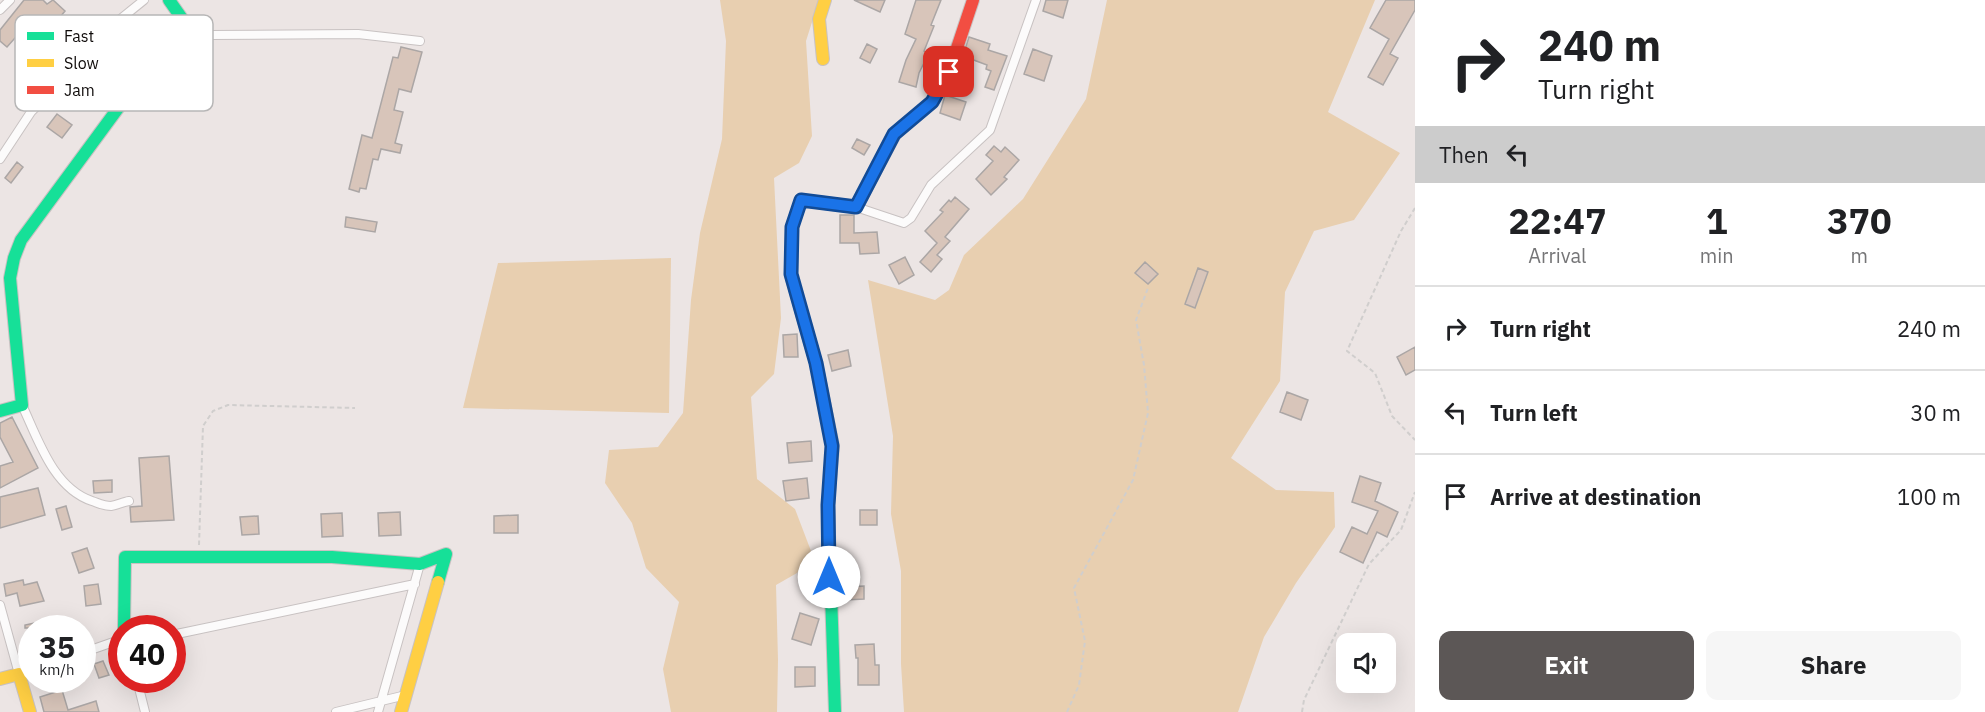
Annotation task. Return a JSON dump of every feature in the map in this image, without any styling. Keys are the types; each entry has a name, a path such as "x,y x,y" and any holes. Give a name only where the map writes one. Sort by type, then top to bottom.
{"street":[{"path":"0,10 10,0"},
{"path":"125,15 144,0"},
{"path":"169,0 180,15"},
{"path":"823,59 819,19 825,0"},
{"path":"856,207 894,134 932,102 949,72 973,0"},
{"path":"835,712 828,505 832,446 816,363 791,274 792,227 801,200 856,207 904,223 911,218 931,185 990,130 1036,0"},
{"path":"213,36 358,34 420,41"},
{"path":"0,159 32,111"},
{"path":"116,111 21,240 10,278 22,405 45,454 68,486 83,498 110,506 129,501"},
{"path":"0,411 22,405"},
{"path":"124,615 125,557 332,557 420,564 446,554 401,712"},
{"path":"378,712 420,564"},
{"path":"186,632 415,584"},
{"path":"0,605 18,653"},
{"path":"0,679 18,674"},
{"path":"28,693 30,712"},
{"path":"140,693 145,712"},
{"path":"336,712 406,695"}],"path":[{"path":"1415,208 1401,231 1347,351 1376,373 1392,416 1415,440"},
{"path":"1067,712 1079,685 1085,641 1074,588 1133,480 1148,413 1144,365 1136,320 1148,288"},
{"path":"199,557 204,426 213,411 228,405 355,408"},
{"path":"1302,712 1304,700 1369,564 1401,530 1415,492"}],"shaded area":[{"path":"720,0 819,0 806,41 812,136 799,163 774,178 781,318 774,374 751,397 757,479 795,509 811,551 797,573 776,585 777,712 671,712 663,669 679,602 646,568 632,523 605,483 609,450 658,447 683,413 691,300 700,233 722,139 726,41"},
{"path":"1107,0 1375,0 1328,112 1400,153 1354,220 1314,231 1285,292 1280,381 1231,458 1276,490 1334,492 1335,527 1296,583 1264,637 1238,712 904,712 901,664 901,571 891,514 893,436 868,280 935,300 949,290 964,255 1023,199 1086,99"},
{"path":"671,258 669,413 463,408 498,263"}],"building":[{"path":"24,0 43,0 47,4 53,0 65,11 62,15 15,15 15,38 7,47 0,41 0,30"},
{"path":"854,0 885,0 880,12"},
{"path":"916,0 941,0 924,51 929,53 919,73 916,87 899,82 916,39 905,34"},
{"path":"1046,0 1068,0 1063,18 1043,11"},
{"path":"1386,0 1415,0 1415,10 1390,54 1398,58 1383,85 1368,77 1389,39 1370,28"},
{"path":"969,37 990,44 988,50 1007,56 994,90 985,87 991,71 986,69 987,65 963,56"},
{"path":"867,44 877,49 870,63 860,58"},
{"path":"401,47 422,52 411,92 399,89 394,110 403,112 395,143 402,145 400,153 381,149 378,160 373,159 366,189 360,188 359,192 349,189 362,135 372,138 393,57 398,58"},
{"path":"1033,49 1052,56 1044,81 1024,74"},
{"path":"945,95 966,102 960,120 940,113"},
{"path":"57,114 72,125 62,138 47,127"},
{"path":"857,139 870,145 864,155 852,148"},
{"path":"994,146 1001,152 1005,147 1019,160 1004,177 1007,179 991,195 976,179 993,161 986,155"},
{"path":"17,162 23,167 11,183 5,178"},
{"path":"955,197 969,209 945,237 950,241 937,255 942,259 931,272 920,262 937,243 925,231 943,212 940,210"},
{"path":"840,215 854,215 854,233 877,232 879,253 860,254 859,243 840,243"},
{"path":"346,217 377,222 375,232 345,227"},
{"path":"905,257 914,275 899,284 889,265"},
{"path":"1145,262 1158,274 1148,284 1135,273"},
{"path":"1198,268 1208,272 1195,308 1185,304"},
{"path":"797,334 798,357 784,357 783,335"},
{"path":"1415,347 1415,370 1406,375 1397,357"},
{"path":"848,350 851,366 832,371 828,355"},
{"path":"1287,392 1308,400 1301,420 1280,412"},
{"path":"12,417 38,468 0,488 0,466 13,462 0,437 0,423"},
{"path":"811,441 812,461 789,463 787,443"},
{"path":"169,456 174,520 131,522 130,507 142,506 139,458"},
{"path":"1360,476 1381,483 1375,501 1398,512 1387,537 1377,532 1363,563 1340,552 1352,527 1367,534 1378,511 1352,502"},
{"path":"807,478 809,498 786,501 783,481"},
{"path":"112,480 112,492 94,493 93,481"},
{"path":"38,488 45,515 0,528 0,497"},
{"path":"66,506 72,527 62,530 56,509"},
{"path":"860,510 877,510 877,525 860,525"},
{"path":"400,512 401,535 379,536 378,513"},
{"path":"342,513 343,536 322,537 321,514"},
{"path":"518,515 518,533 494,533 494,516"},
{"path":"258,516 259,534 242,535 240,517"},
{"path":"87,548 94,568 79,573 72,553"},
{"path":"23,580 24,585 37,582 44,601 20,606 17,593 6,596 4,584"},
{"path":"98,584 101,604 86,606 84,586"},
{"path":"864,586 864,599 845,600 845,587"},
{"path":"800,613 819,619 811,645 792,639"},
{"path":"874,644 875,665 879,665 879,685 858,685 858,658 856,658 855,645"},
{"path":"103,661 108,675 99,678 96,663"},
{"path":"795,667 815,667 815,686 795,687"},
{"path":"63,693 68,710 96,701 99,712 44,712 40,697"}],"traffic: fast":[{"path":"169,0 180,15"},
{"path":"0,411 22,405 10,278 14,258 21,240 116,111"},
{"path":"835,712 828,505 833,446 816,363 791,275 792,227 801,200 856,207 862,196"},
{"path":"124,615 125,557 332,557 420,564 446,554 438,582"}],"traffic: slow":[{"path":"823,59 819,19 825,0"},
{"path":"401,712 438,582"},
{"path":"0,679 19,674 30,712"}],"traffic: jam":[{"path":"862,196 895,134 932,102 949,72 973,0"}],"route":[{"path":"829,577 828,505 832,446 816,363 800,313 791,274 792,227 801,200 856,207 894,134 932,102 949,72"}]}
